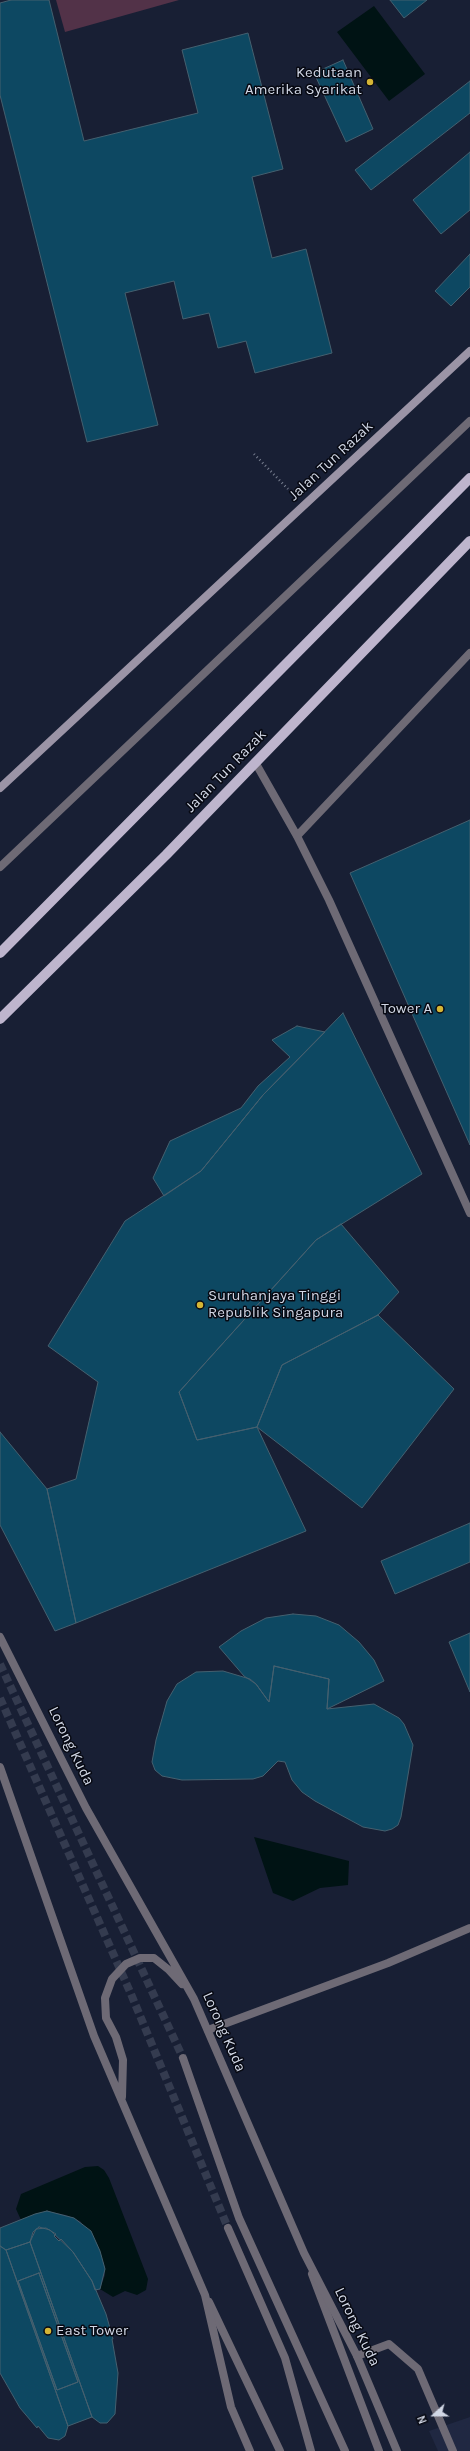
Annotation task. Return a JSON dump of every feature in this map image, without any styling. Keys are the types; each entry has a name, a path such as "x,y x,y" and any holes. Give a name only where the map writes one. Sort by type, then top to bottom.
{"main road":[{"name":"Jalan Tun Razak","path":"0,788 305,507 470,351"},
{"path":"0,953 470,478"},
{"name":"Jalan Tun Razak","path":"0,1020 166,855 470,541"}],"street":[{"path":"0,867 470,421"},
{"path":"297,836 470,654"},
{"path":"255,762 297,836 329,900 470,1213"},
{"name":"Lorong Kuda","path":"0,1637 86,1808 194,1999 304,2253 357,2356 397,2451"},
{"path":"0,1767 94,2036 205,2295 280,2451"},
{"path":"208,2030 380,1966 470,1928"},
{"path":"122,2100 123,2060 106,2018 105,1998 112,1978 126,1964 140,1958 154,1958 169,1970 194,1999"},
{"path":"183,2058 239,2218 345,2451"},
{"path":"228,2228 285,2358 311,2451"},
{"path":"304,2253 379,2451"},
{"path":"205,2295 231,2407 250,2451"},
{"path":"357,2356 389,2344 418,2369 453,2451"}],"path":[{"path":"254,454 305,507"}],"shaded area":[{"path":"56,0 179,0 65,32"},
{"path":"374,6 425,74 389,101 337,32"},
{"path":"254,1837 349,1861 348,1885 320,1888 293,1901 273,1893"},
{"path":"98,2166 104,2170 109,2178 148,2279 146,2290 137,2295 125,2291 113,2297 100,2289 105,2275 104,2264 94,2238 80,2221 66,2215 47,2211 21,2220 16,2209 21,2194 85,2167"},
{"path":"470,2417 470,2451 438,2451 429,2431"}],"building":[{"path":"11,0 49,0 84,141 198,113 182,50 248,33 283,169 252,177 272,258 306,249 332,353 255,373 246,341 218,348 209,313 183,319 174,281 125,293 158,425 87,442 0,95 0,3"},
{"path":"390,0 427,0 404,18"},
{"path":"343,60 373,129 346,142 314,73"},
{"path":"470,81 470,113 371,190 355,170"},
{"path":"470,152 470,210 441,234 413,200"},
{"path":"470,254 470,287 451,306 435,291"},
{"name":"Tower A","path":"470,820 470,1145 350,873"},
{"path":"343,1013 422,1174 316,1240 179,1392 197,1440 257,1427 306,1531 76,1623 47,1489 76,1479 98,1382 48,1346 125,1221 201,1171 263,1095"},
{"path":"297,1026 325,1032 263,1095 201,1171 164,1196 153,1178 170,1141 241,1108 258,1086 290,1057 272,1040"},
{"path":"341,1224 399,1292 378,1315 282,1365 257,1427 197,1440 179,1392 316,1240"},
{"path":"378,1315 454,1389 362,1508 257,1427 282,1365"},
{"path":"0,1432 47,1489 76,1623 55,1631 0,1525"},
{"path":"470,1523 470,1562 395,1594 381,1561"},
{"path":"293,1614 316,1616 339,1625 359,1642 374,1660 384,1681 327,1709 329,1679 274,1666 269,1702 256,1684 244,1676 219,1647 241,1631 266,1618"},
{"path":"470,1633 470,1692 449,1642"},
{"path":"274,1666 329,1679 327,1709 374,1704 399,1718 404,1724 413,1745 401,1817 398,1825 385,1831 363,1827 315,1801 302,1792 292,1780 285,1762 278,1761 263,1776 253,1779 182,1780 162,1776 155,1770 152,1762 156,1740 167,1701 177,1684 196,1672 223,1671 250,1679 256,1684 269,1702"},
{"path":"47,2211 74,2218 91,2231 100,2251 105,2269 100,2289 95,2290 92,2281 73,2252 61,2239 59,2241 54,2236 56,2234 46,2228 36,2229 30,2242 6,2250 0,2246 0,2228 35,2214"},
{"path":"39,2227 50,2230 73,2252 92,2281 106,2314 113,2339 118,2373 115,2414 107,2423 100,2423 92,2417 30,2242 33,2232"},
{"path":"30,2242 92,2417 68,2426 6,2250","holes":["39,2273 78,2382 57,2390 18,2281"]},
{"path":"0,2246 6,2250 68,2426 65,2436 59,2440 48,2438 38,2426 37,2428 20,2408 0,2373"},
{"name":"East Tower","path":"39,2273 78,2382 57,2390 18,2281"}],"tunnel":[{"path":"0,1664 183,2058"},
{"path":"0,1698 131,1994 228,2228"}],"place":[{"name":"Kedutaan Amerika Syarikat","path":"370,82"},
{"name":"Tower A","path":"440,1009"},
{"name":"Suruhanjaya Tinggi Republik Singapura","path":"200,1305"},
{"name":"East Tower","path":"48,2331"}]}
